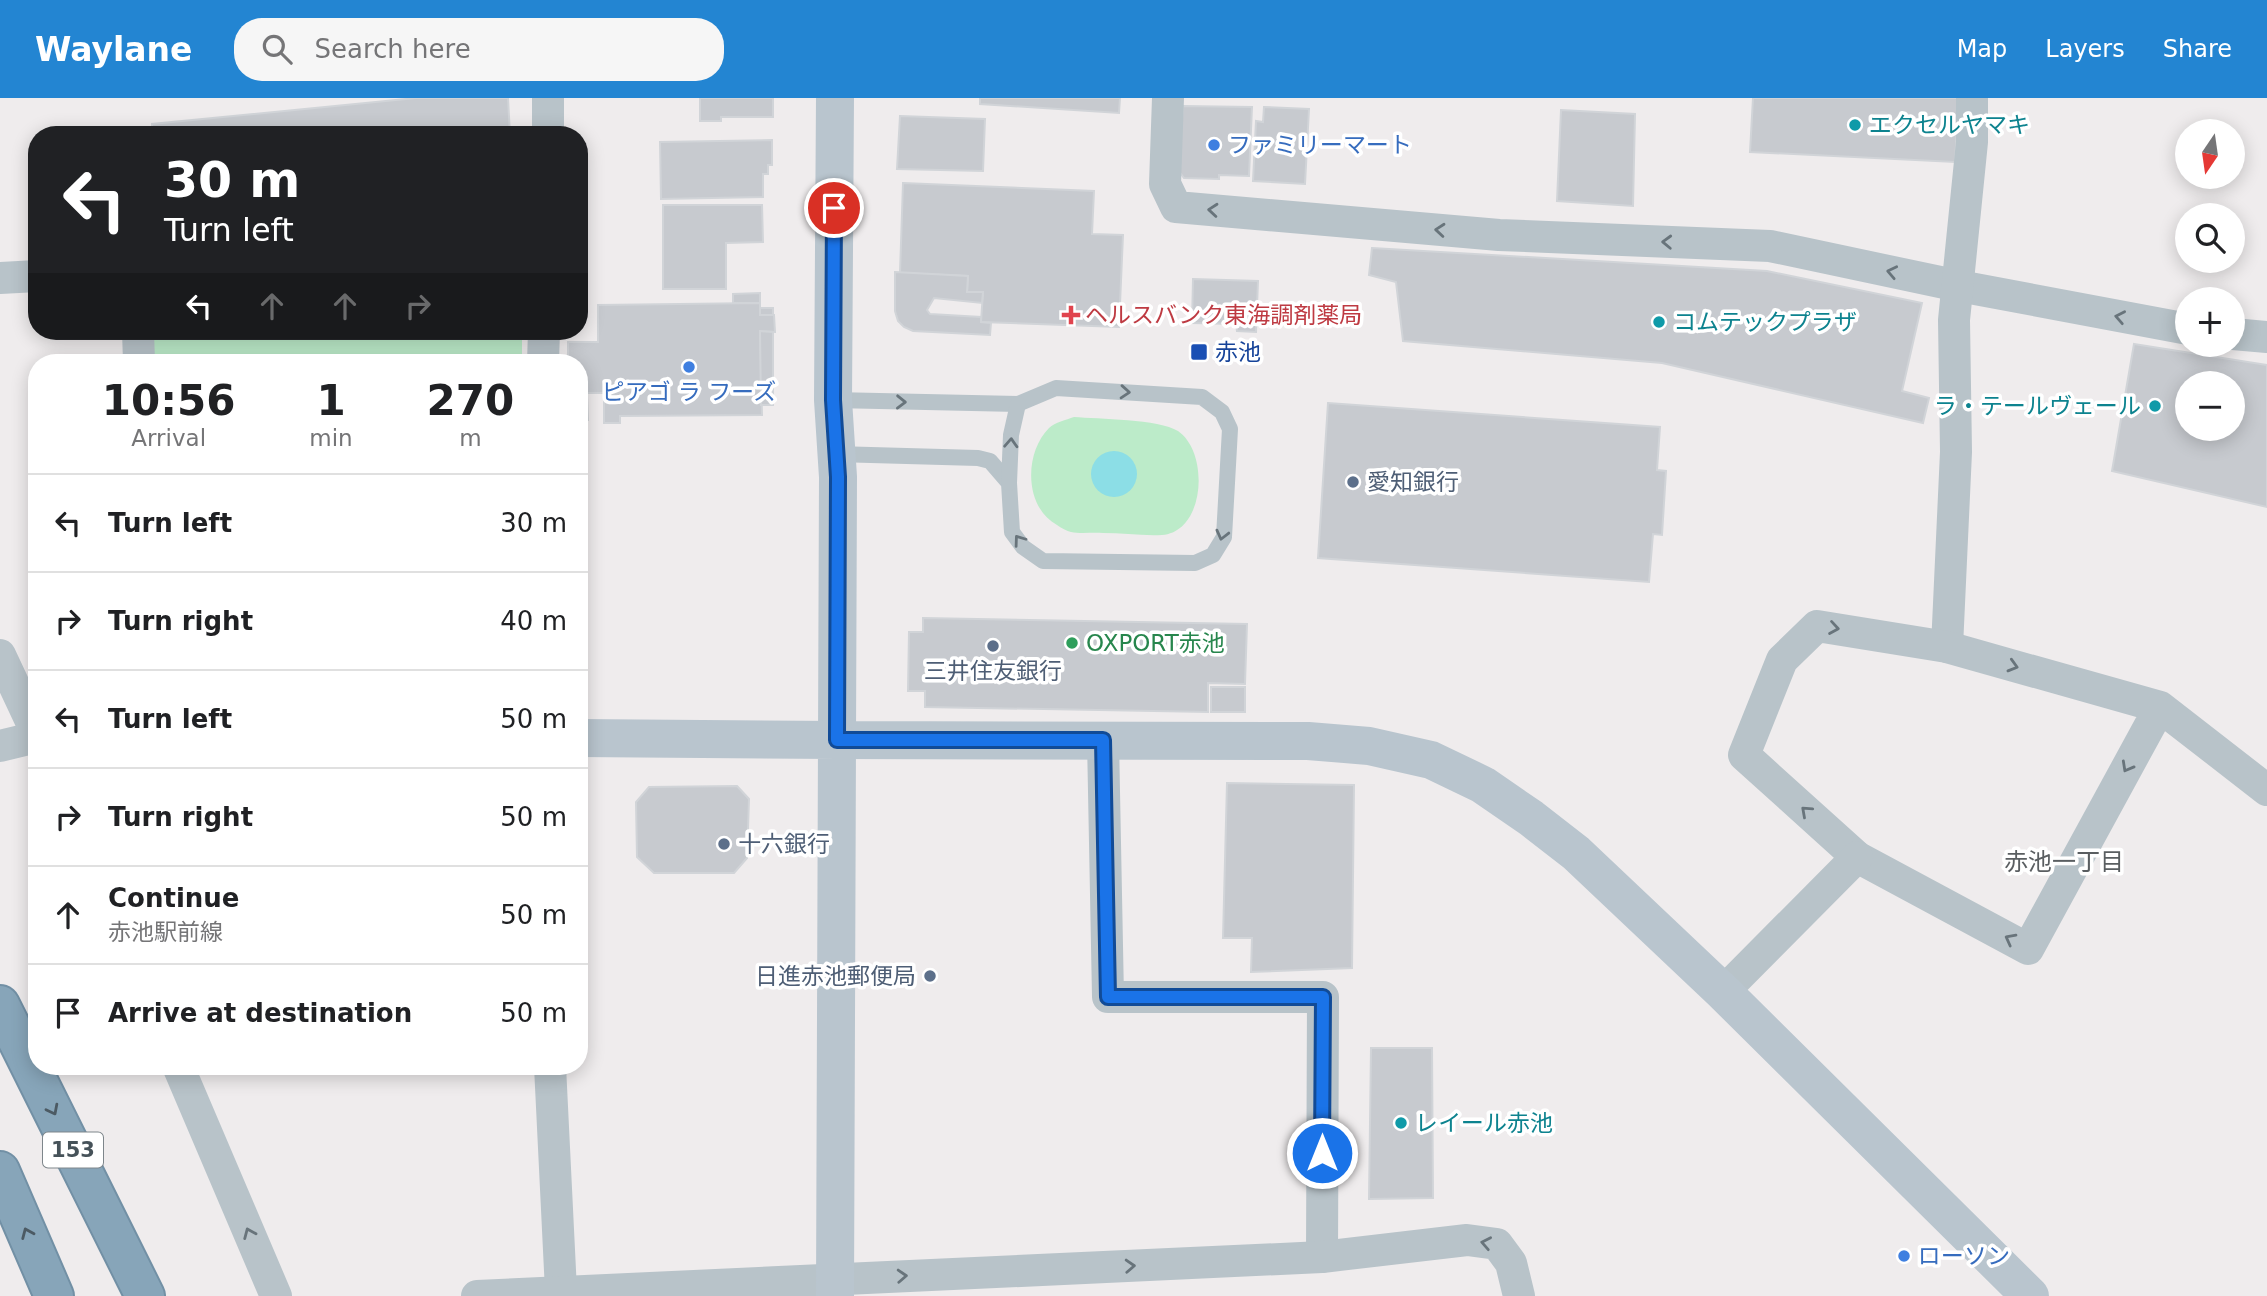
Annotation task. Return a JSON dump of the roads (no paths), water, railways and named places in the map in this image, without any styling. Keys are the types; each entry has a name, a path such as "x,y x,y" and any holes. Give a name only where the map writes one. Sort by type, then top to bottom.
{"highway":[{"name":"153","path":"0,1005 28,1061"},
{"name":"153","path":"35,1075 145,1296"},
{"path":"0,1171 54,1296"}],"street":[{"path":"548,98 548,126"},
{"path":"834,1288 837,740 836,466 833,400 835,98"},
{"path":"1168,98 1165,184 1176,207 1499,235 1770,246 2175,327"},
{"path":"1947,647 1956,452 1954,320 1972,142 1972,98"},
{"path":"0,278 28,276"},
{"path":"2245,335 2267,337"},
{"path":"2160,707 2028,949 1857,857 1744,755 1782,660 1817,626 1947,647 2160,707 2267,790"},
{"path":"0,655 28,716"},
{"path":"0,746 28,738"},
{"path":"588,738 1308,741 1369,746 1431,760 1483,785 1576,853 1723,992 2030,1296"},
{"path":"1103,740 1108,997 1323,997 1322,1256"},
{"path":"1723,992 1857,857"},
{"path":"182,1075 276,1296"},
{"path":"550,1075 561,1291"},
{"path":"477,1296 561,1291 834,1288 1322,1256 1467,1240 1497,1244 1511,1263 1519,1296"}],"lane":[{"path":"833,400 1018,404 1056,388 1202,397 1222,412 1230,429 1224,537 1213,555 1195,563 1043,561 1023,547 1012,532 1009,483 1011,435 1018,404"},
{"path":"836,466 978,458 990,461 1009,483"}],"water":[{"path":"1114,451 1130,458 1137,474 1130,490 1114,497 1098,490 1091,474 1098,458"}],"place":[{"name":"エクセルヤマキ","path":"1855,125"},
{"name":"ファミリーマート","path":"1214,145"},
{"name":"ヘルスバンク東海調剤薬局","path":"1071,315"},
{"name":"コムテックプラザ","path":"1659,322"},
{"name":"赤池","path":"1199,352"},
{"name":"ピアゴ ラ フーズ","path":"689,367"},
{"name":"ラ・テールヴェール","path":"2155,406"},
{"name":"愛知銀行","path":"1353,482"},
{"name":"OXPORT赤池","path":"1072,643"},
{"name":"三井住友銀行","path":"993,646"},
{"name":"十六銀行","path":"724,844"},
{"name":"日進赤池郵便局","path":"930,976"},
{"name":"レイール赤池","path":"1401,1123"},
{"name":"ローソン","path":"1904,1256"}],"district":[{"name":"赤池一丁目","path":"2064,862"}]}
